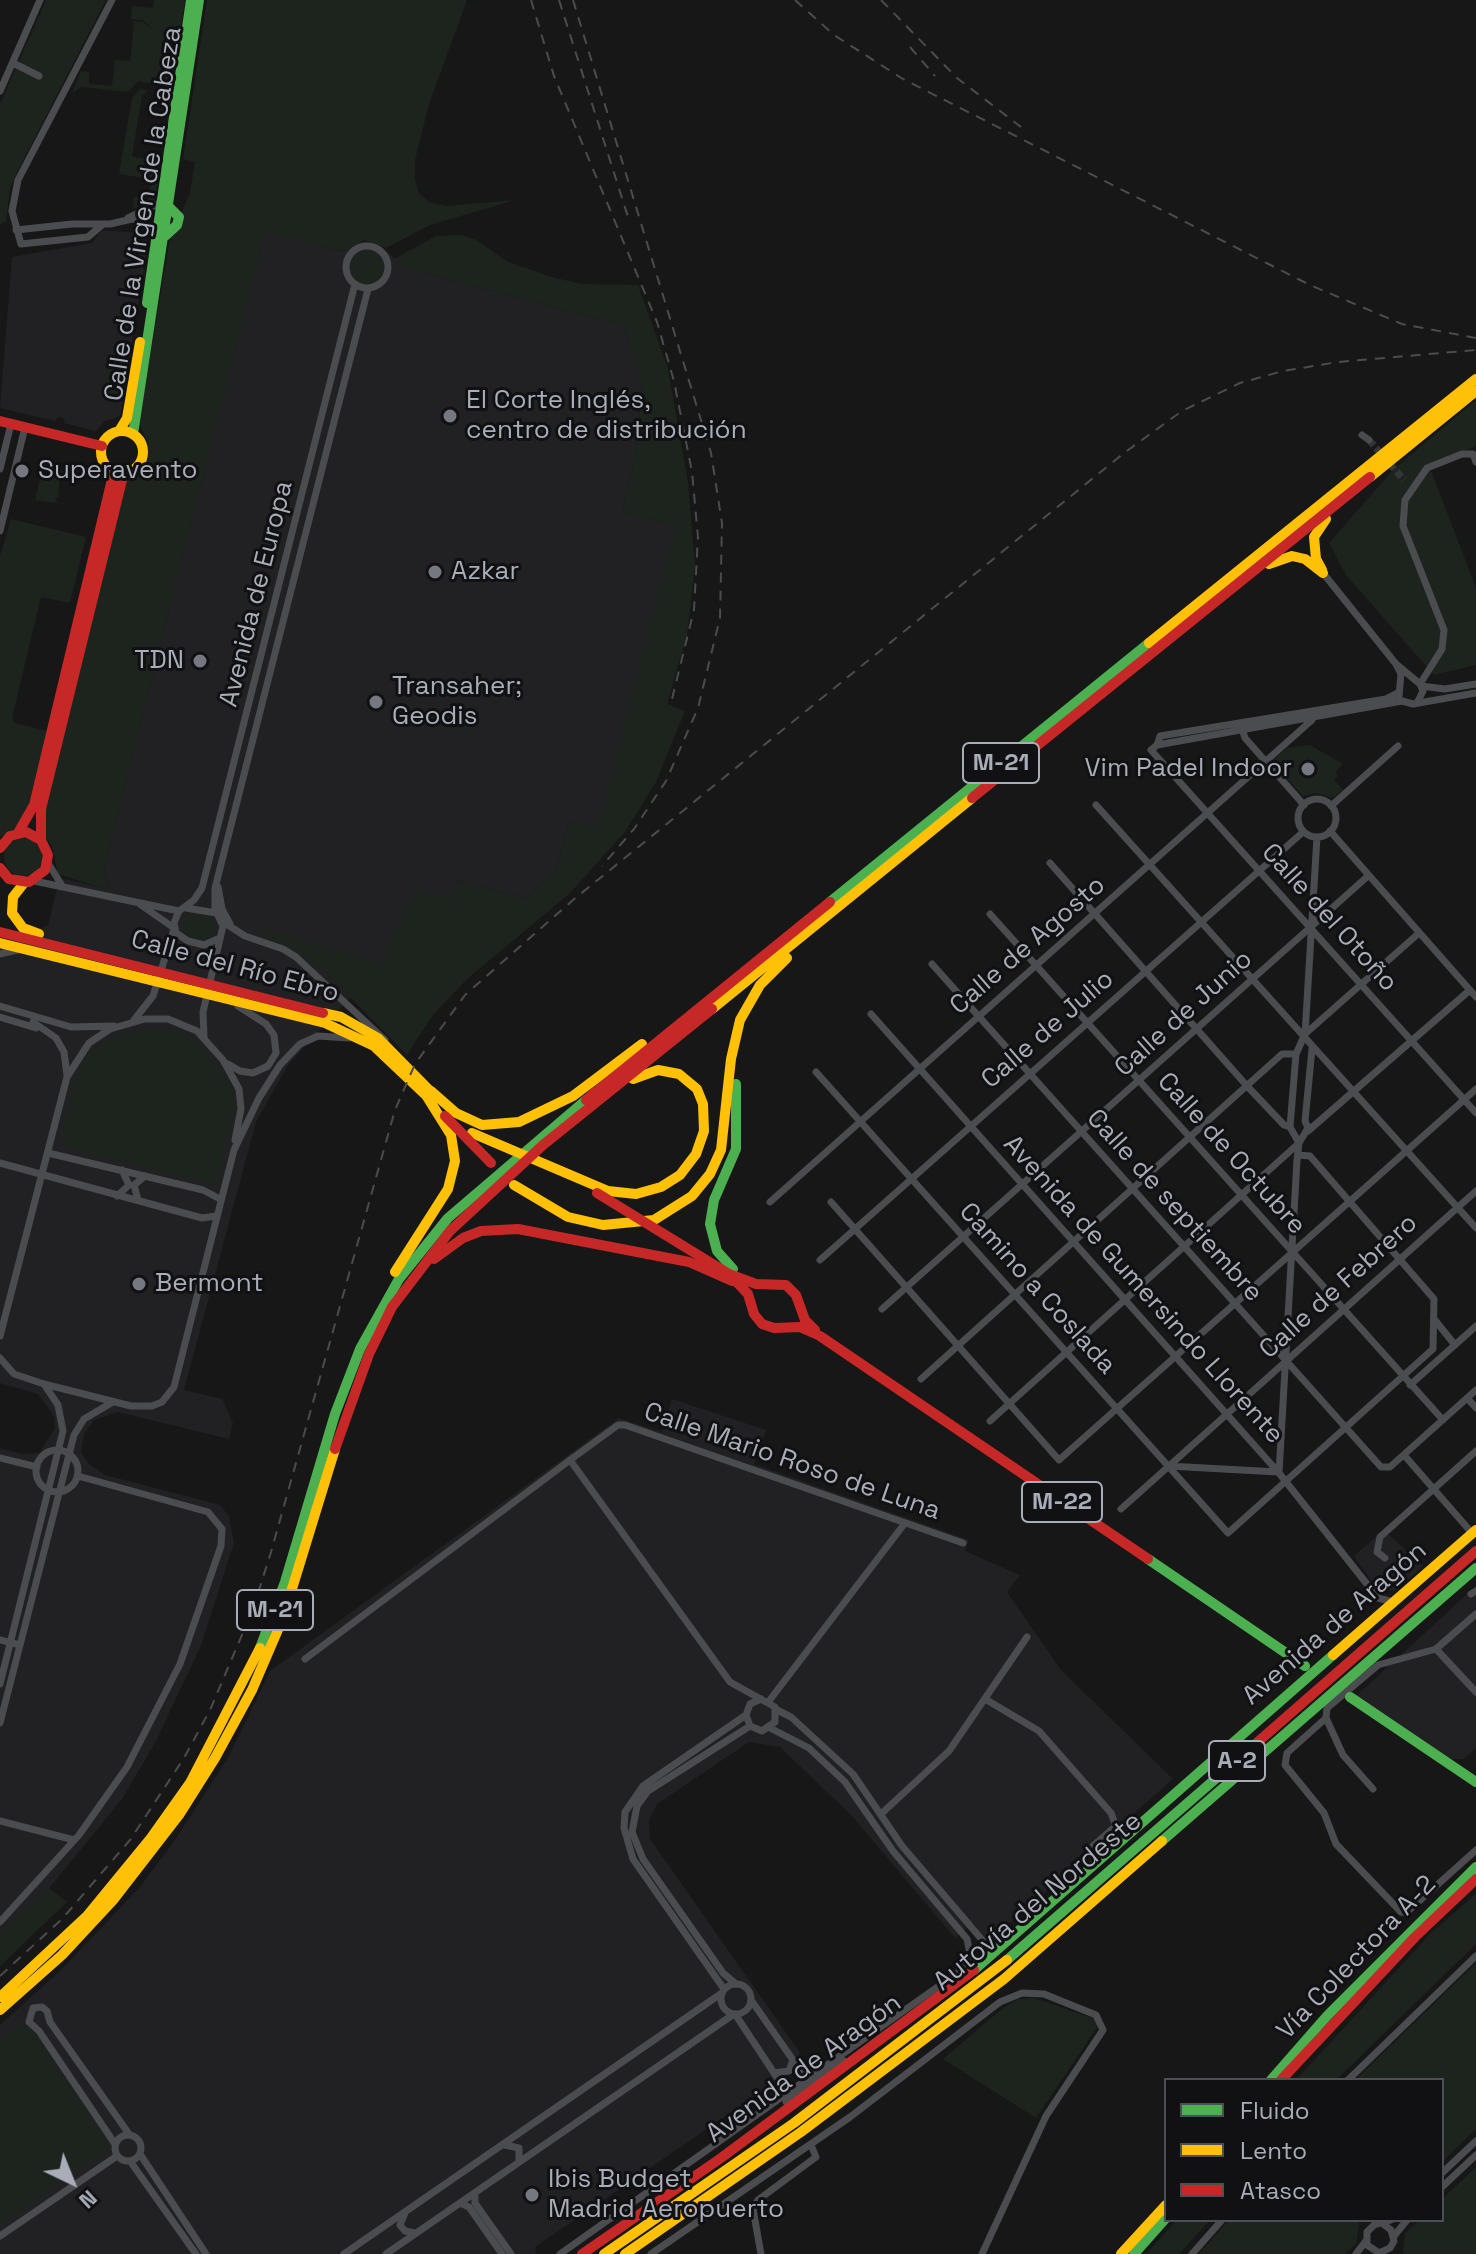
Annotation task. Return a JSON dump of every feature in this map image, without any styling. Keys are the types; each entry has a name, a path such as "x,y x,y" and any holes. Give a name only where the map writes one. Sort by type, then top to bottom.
{"main road":[{"name":"Calle de la Virgen de la Cabeza","path":"166,203 191,0"},
{"name":"Calle de la Virgen de la Cabeza","path":"133,434 199,0"},
{"name":"Calle de la Virgen de la Cabeza","path":"119,431 127,418 161,235"},
{"name":"M-21","path":"0,2010 62,1955 114,1899 197,1788 252,1690 295,1586 341,1429 369,1354 407,1284 526,1148 1476,379"},
{"name":"M-21","path":"0,1997 65,1939 131,1864 190,1783 257,1657 281,1593 347,1381 399,1279 448,1218 545,1147 1476,391"},
{"path":"5,422 102,446"},
{"path":"119,431 133,434 140,441 143,454 139,464 119,472 102,459 102,446 109,435 119,431"},
{"path":"18,833 34,805 119,472"},
{"path":"105,956 23,928 14,917 12,902 48,863 41,840 41,809 119,472"},
{"path":"1323,573 1313,548 1319,525 1363,482"},
{"path":"1202,613 1280,558 1305,559 1323,573"},
{"path":"0,848 10,836 18,833 34,835 41,840"},
{"path":"0,868 9,879 29,882"},
{"path":"514,1185 568,1217 603,1225 637,1224 670,1212 701,1186 721,1150 736,1033 749,1000 760,985 884,870"},
{"name":"Calle del Río Ebro","path":"0,932 341,1017 378,1038 394,1052 443,1113 472,1133"},
{"name":"Calle del Río Ebro","path":"0,943 51,953 325,1023 367,1042 472,1133"},
{"path":"428,1093 456,1113 482,1125 506,1125 532,1119 573,1096 776,945"},
{"path":"736,1033 738,1139 714,1200 710,1224 717,1251 746,1285"},
{"path":"540,1163 608,1191 636,1194 661,1187 680,1175 696,1154 704,1131 703,1104 697,1089 679,1074 646,1072 545,1147"},
{"path":"347,1381 357,1348 379,1300 448,1189 452,1176 455,1161 451,1135 428,1093"},
{"path":"443,1113 491,1163"},
{"name":"M-22","path":"472,1133 540,1163 620,1206 663,1230 746,1285 786,1285 796,1295 798,1307 820,1336"},
{"path":"369,1354 428,1265 454,1243 481,1231 518,1229 658,1255 746,1285"},
{"path":"752,1302 765,1284"},
{"name":"M-22","path":"746,1285 754,1314 762,1324 774,1328 786,1325 820,1336 1305,1666"},
{"path":"786,1325 798,1307"},
{"name":"Avenida de Aragón","path":"582,2254 733,2149 964,1973 1474,1531"},
{"name":"Autovía del Nordeste","path":"604,2254 794,2123 997,1969 1476,1551"},
{"name":"Autovía del Nordeste","path":"625,2254 905,2057 1004,1979 1476,1568"},
{"path":"1350,1697 1476,1782"},
{"name":"Vía Colectora A-2","path":"1273,2078 1327,2016 1476,1867"},
{"name":"Vía Colectora A-2","path":"1283,2078 1415,1937 1476,1879"},
{"path":"0,2016 72,1950 114,1899"},
{"path":"1121,2254 1164,2207"},
{"path":"1134,2254 1164,2220"}],"street":[{"path":"0,91 40,0"},
{"path":"103,224 88,237 21,244 12,211 18,180 112,0"},
{"path":"13,63 39,76"},
{"path":"123,221 166,203"},
{"path":"16,230 143,221 161,235"},
{"path":"88,223 95,233"},
{"path":"371,247 384,254 388,267 385,279 368,289 355,284 346,271 355,250 371,247"},
{"name":"Avenida de Europa","path":"167,943 182,909 202,888 355,284"},
{"name":"Avenida de Europa","path":"204,1037 203,1012 220,938 214,898 219,869 368,289"},
{"path":"0,469 5,422"},
{"path":"0,531 25,427"},
{"path":"1418,701 1419,684 1442,649 1444,630 1403,526 1402,515 1411,488 1427,468 1462,454 1474,458"},
{"path":"1404,480 1411,488"},
{"path":"1323,573 1396,664 1419,684"},
{"path":"1396,664 1401,674 1398,690 1402,701"},
{"path":"1241,727 1386,699 1404,681 1445,689 1476,684"},
{"path":"1241,727 1313,719 1402,701 1476,693"},
{"name":"Calle de Agosto","path":"770,1202 800,1169 861,1121 1313,719"},
{"path":"1241,727 1265,762 1304,805"},
{"name":"Calle del Otoño","path":"1241,727 1154,747 1476,1113"},
{"path":"1331,806 1398,746"},
{"path":"1321,800 1331,806 1335,816 1330,831 1317,837 1303,832 1298,815 1304,805 1321,800"},
{"path":"1096,805 1305,1034 1311,1047 1476,1228"},
{"path":"990,1421 1184,1248 1299,1143 1307,1132 1473,994 1330,831"},
{"name":"Calle de Julio","path":"820,1260 1303,832"},
{"path":"1168,1466 1279,1473 1299,1143 1292,1127 1297,1052 1305,1034 1317,837"},
{"path":"48,863 61,884"},
{"path":"1050,863 1284,1125 1307,1132"},
{"path":"219,869 222,909 236,932"},
{"name":"Calle de Junio","path":"882,1309 1368,876"},
{"path":"29,882 61,884 219,917 236,932 296,957 381,1035 394,1052"},
{"path":"136,902 163,919 184,939 204,945 220,938"},
{"name":"Calle de Octubre","path":"990,914 1443,1420"},
{"path":"133,1021 153,996 167,943 163,919"},
{"path":"1305,1034 1419,933"},
{"path":"0,954 21,950 51,953"},
{"name":"Calle de septiembre","path":"932,964 1345,1430 1381,1467 1390,1467 1404,1455"},
{"path":"171,984 244,1008 270,1028 276,1046 268,1066 247,1073 223,1060"},
{"path":"0,1008 71,1027 168,1019 190,1027 204,1037 223,1060 241,1096 234,1150 174,1387 162,1402 152,1406 113,1402 18,1377 0,1358"},
{"path":"0,1008 44,1027 56,1038 64,1052 67,1077"},
{"name":"Avenida de Gumersindo Llorente","path":"871,1014 1287,1482 1378,1598"},
{"path":"0,1017 56,1038"},
{"path":"0,1336 67,1077 84,1048 120,1025"},
{"path":"234,1150 267,1084 300,1044 328,1035 367,1042"},
{"path":"921,1379 1282,1054 1311,1047"},
{"path":"1307,1132 1305,1121 1311,1047"},
{"path":"1297,1052 1303,1061 1310,1060"},
{"name":"Camino a Coslada","path":"816,1072 1228,1533 1287,1482"},
{"path":"831,1202 1059,1460 1476,1089"},
{"path":"1292,1127 1305,1121"},
{"path":"48,1153 209,1191 220,1199"},
{"path":"1287,1482 1433,1349 1434,1299 1310,1156 1298,1155"},
{"path":"0,1163 202,1218 216,1216"},
{"path":"117,1196 129,1185 122,1169"},
{"path":"138,1201 134,1185 147,1176"},
{"name":"Calle de Febrero","path":"1121,1509 1476,1191"},
{"path":"1434,1319 1455,1345"},
{"path":"1410,1385 1476,1326"},
{"path":"0,1684 58,1451 61,1414 44,1384"},
{"path":"1474,1531 1404,1455 1476,1390"},
{"path":"1467,1398 1476,1408"},
{"path":"0,1723 68,1453 84,1419 113,1402"},
{"name":"Calle Mario Roso de Luna","path":"570,1460 618,1425 625,1425 963,1543"},
{"path":"58,1451 68,1453 76,1463 78,1476 71,1487 58,1492 48,1490 39,1480 37,1467 45,1455 58,1451"},
{"path":"1385,1558 1377,1552 1380,1537 1476,1451"},
{"path":"0,1458 37,1467"},
{"path":"305,1659 570,1460 730,1682 791,1717 853,1774 902,1846 984,1942 996,1942"},
{"path":"0,1922 74,1840 114,1788 155,1718 192,1634 223,1536 219,1521 208,1512 78,1476"},
{"path":"749,2122 779,2094 780,2082 735,2014 723,2007 723,1991 633,1859 624,1828 625,1812 643,1786 765,1700 905,1523"},
{"path":"1376,1617 1378,1598 1394,1602"},
{"path":"1373,1789 1343,1755 1326,1718 1327,1708 1378,1665 1436,1649 1476,1614"},
{"path":"770,1728 809,1748 876,1817 949,1751 1027,1637"},
{"path":"0,1640 20,1645"},
{"path":"1436,1649 1476,1692"},
{"path":"1467,1682 1476,1674"},
{"path":"742,1690 750,1726"},
{"path":"985,1699 1039,1731 1111,1813 1116,1826 1092,1847"},
{"path":"750,1726 762,1731 770,1728 775,1722 777,1710"},
{"path":"1326,1718 1287,1753 1285,1765 1324,1813 1336,1844 1401,1912 1406,1913 1476,1850"},
{"path":"750,1726 648,1791 637,1806 632,1832 643,1859 723,1973 736,1984 747,1988 751,2000 800,2070 811,2072 829,2065"},
{"path":"560,2254 964,1973 970,1954 967,1939 893,1851 858,1800"},
{"path":"0,1821 74,1840"},
{"path":"1350,2078 1476,1956"},
{"path":"716,2147 964,1973"},
{"path":"344,2254 736,1984"},
{"path":"651,2254 811,2145 1011,1996 1044,1994 1096,2015 1103,2024 1102,2037 1053,2104 982,2254"},
{"path":"386,2254 735,2014 744,2012 751,2000"},
{"path":"117,2156 115,2144 41,2033 29,2022 33,2008 42,2007 47,2011 50,2022 129,2134 140,2141 140,2154 206,2254"},
{"path":"774,2073 789,2071 793,2060"},
{"path":"115,2144 129,2134"},
{"path":"1444,2171 1476,2141"},
{"path":"504,2145 519,2148 519,2162"},
{"path":"759,2252 753,2209 758,2200 816,2157 811,2145"},
{"path":"130,2161 140,2154"},
{"path":"1444,2185 1476,2155"},
{"path":"117,2156 130,2161 196,2254"},
{"path":"0,2236 117,2156"},
{"path":"475,2193 475,2203 511,2254"},
{"path":"460,2203 469,2207 502,2254"},
{"path":"406,2211 400,2225 405,2231 416,2233"},
{"path":"1192,2254 1220,2222"},
{"path":"1365,2222 1370,2228"},
{"path":"1370,2228 1387,2222"},
{"path":"1366,2241 1373,2253 1393,2251 1394,2236 1405,2222"},
{"path":"1383,2224 1394,2236"},
{"path":"1356,2254 1366,2241 1370,2228"}],"shaded area":[{"path":"46,0 106,0 17,172 10,188 6,222 0,224 0,104"},
{"path":"154,0 185,0 171,88 138,81 128,92 81,87 72,93 81,71 89,72 89,84 112,86 115,60 130,61 134,23 129,21 143,22 155,31 143,20 131,19 132,6 153,8"},
{"path":"207,0 467,0 429,104 415,160 415,180 419,193 430,203 447,206 515,200 430,225 386,248 364,240 343,251 265,232 104,869 109,890 58,874 52,846 46,838 44,816 125,482 148,458 148,443 139,423 170,238 190,193 195,162 183,159"},
{"path":"140,89 148,91 142,95 132,156 149,160 153,155 162,156 155,200 133,209 134,197 147,199 151,182 150,179 119,174 132,98"},
{"path":"102,230 141,233 148,242 120,416 105,421 95,431 64,423 65,419 58,417 55,421 0,408 12,257 92,243"},
{"path":"265,231 342,251 359,242 374,241 408,269 623,325 642,383 635,457 622,512 676,525 598,829 569,822 556,870 526,898 457,881 452,898 397,931 382,963 288,1065 256,1122 184,1390 222,1399 233,1423 229,1439 118,1412 94,1420 84,1434 81,1452 89,1464 105,1475 220,1505 229,1516 234,1543 200,1648 155,1743 122,1799 42,1897 0,1934 0,1448 22,1454 39,1453 55,1428 54,1416 38,1394 0,1383 0,948 48,925 57,889 64,879 109,889 104,869"},
{"path":"461,235 475,239 508,262 552,277 581,284 638,285 668,369 688,482 695,567 687,635 667,704 685,711 655,784 625,832 569,894 467,979 432,1016 407,1055 304,954 257,933 259,927 382,963 414,889 452,898 457,881 526,898 556,870 569,822 598,828 675,525 622,512 635,457 642,384 623,325 408,269 394,259 436,236"},
{"path":"367,251 379,256 384,268 379,280 367,285 355,280 350,268 355,256"},
{"path":"106,365 124,368 117,405 100,402"},
{"path":"1476,400 1476,446 1430,468 1476,588 1476,665 1434,675 1346,575 1329,543 1394,469"},
{"path":"43,466 64,471 60,477 58,497 55,498 57,503 35,500"},
{"path":"11,519 86,537 70,603 41,597 12,718 15,723 47,731 26,816 17,827 0,837 0,556"},
{"name":"Vim Padel Indoor","path":"1310,745 1343,764 1335,772 1338,776 1334,780 1343,790 1333,798 1316,793 1303,796 1274,765 1275,759 1287,748"},
{"path":"23,838 36,844 42,857 36,870 23,876 10,870 4,857 10,844"},
{"path":"198,910 209,915 214,926 209,937 198,942 187,937 182,926 187,915"},
{"path":"161,1027 181,1031 200,1044 232,1088 235,1110 215,1185 59,1145 79,1067 89,1052 110,1038"},
{"path":"672,1399 766,1430 754,1464 969,1540 965,1551 1020,1575 1007,1592 1061,1670 1173,1779 989,1942 973,1923 955,1938 851,1815 780,1747 749,1742 657,1804 649,1820 650,1839 806,2061 535,2247 536,2254 0,2254 0,2025 60,1971 139,1888 175,1840 229,1756 270,1671 619,1418 662,1432"},
{"path":"1384,1530 1423,1566 1397,1590 1379,1592 1354,1556"},
{"path":"1476,1586 1476,1748 1464,1759 1447,1759 1356,1696"},
{"path":"49,1888 67,1902 0,1966 0,1934"},
{"path":"1476,1894 1476,1944 1338,2078 1298,2078 1431,1933"},
{"path":"1476,1963 1476,2129 1444,2160 1444,2078 1357,2078"},
{"path":"1034,1998 1095,2019 1098,2026 1036,2118 943,2059 1002,2009 1018,1999"},
{"path":"21,2025 31,2028 106,2139 107,2147 106,2151 0,2224 0,2040"},
{"path":"1476,2167 1476,2254 1403,2254 1405,2233 1418,2222 1444,2222 1444,2197"},
{"path":"1175,2222 1208,2222 1179,2254 1146,2254"},
{"path":"1227,2222 1357,2222 1359,2225 1356,2244 1345,2254 1199,2254"}],"tunnel":[{"path":"1369,440 1404,480"}],"railway":[{"path":"531,0 554,76 657,322 674,381 692,472 698,537 694,610 671,703"},
{"path":"559,0 629,220"},
{"path":"573,0 711,453 722,523 720,618 698,708 666,781 634,829 602,866"},
{"path":"795,0 834,35 903,79 1310,285 1402,324 1476,338"},
{"path":"881,0 957,78 1021,127"},
{"path":"910,47 935,76"},
{"path":"0,1976 62,1919 130,1840 184,1758 210,1710 253,1609 271,1552 395,1110 415,1064 465,995 573,900 1124,453 1182,411 1240,383 1283,371 1338,362 1476,350"}],"traffic: fast":[{"path":"147,303 191,0"},
{"path":"133,434 199,0"},
{"path":"165,203 179,217 177,225 165,236"},
{"path":"830,902 1149,643"},
{"path":"733,1269 717,1251 710,1224 714,1200 736,1149 736,1084"},
{"path":"260,1648 285,1582 335,1414 360,1349 399,1279 448,1218 586,1100"},
{"path":"1148,1559 1305,1666"},
{"path":"1162,1841 1476,1568"},
{"path":"974,1970 1333,1655"},
{"path":"1350,1697 1476,1782"},
{"path":"1007,1960 1236,1761"},
{"path":"1273,2078 1327,2016 1476,1867"},
{"path":"1134,2254 1164,2220"}],"traffic: slow":[{"path":"119,431 127,418 140,342"},
{"path":"1149,643 1476,379"},
{"path":"1370,477 1476,391"},
{"path":"122,431 137,437 143,452 137,467 122,473 107,467 101,452 107,437 122,431"},
{"path":"1322,570 1316,559 1314,537 1326,519"},
{"path":"1269,564 1292,556 1305,559 1323,573"},
{"path":"712,1009 972,798"},
{"path":"24,883 13,897 12,913 23,928 39,934"},
{"path":"0,943 325,1023 374,1046 430,1099"},
{"path":"514,1185 568,1217 603,1225 654,1220 692,1196 710,1174 721,1150 731,1059 740,1020 760,985 787,958"},
{"path":"323,1013 341,1017 378,1038 434,1095"},
{"path":"431,1091 456,1113 482,1125 519,1122 573,1096 642,1044"},
{"path":"472,1133 608,1191 636,1194 661,1187 680,1175 696,1154 704,1131 703,1104 697,1089 679,1074 658,1070 633,1079"},
{"path":"395,1272 448,1189 455,1161 451,1135 426,1095"},
{"path":"0,2010 62,1955 114,1899 179,1815 215,1758 252,1690 283,1618 335,1449"},
{"path":"1333,1655 1476,1530"},
{"path":"0,1997 87,1916 151,1838 190,1783 260,1648"},
{"path":"625,2254 801,2132 1004,1979 1162,1841"},
{"path":"604,2254 794,2123 1007,1960"},
{"path":"1121,2254 1164,2207"}],"traffic: jam":[{"path":"0,421 102,446"},
{"path":"18,833 34,805 114,471"},
{"path":"41,840 41,809 124,472"},
{"path":"972,798 1370,477"},
{"path":"0,848 10,836 26,832 41,840 48,855 45,870 29,882 9,879 0,868"},
{"path":"586,1100 830,902"},
{"path":"0,932 323,1013"},
{"path":"335,1449 369,1354 392,1307 450,1231 543,1145 712,1009"},
{"path":"445,1116 491,1163"},
{"path":"597,1193 729,1274 756,1284 786,1285 796,1295 805,1320 815,1330"},
{"path":"434,1259 463,1238 481,1231 518,1229 689,1262 732,1281"},
{"path":"729,1274 748,1294 754,1314 762,1324 774,1328 800,1327 820,1336 1148,1559"},
{"path":"1236,1761 1476,1551"},
{"path":"1283,2078 1415,1937 1476,1879"},
{"path":"582,2254 721,2158 974,1970"}],"place":[{"name":"El Corte Inglés, centro de distribución","path":"450,416"},
{"name":"Superavento","path":"22,471"},
{"name":"Azkar","path":"435,572"},
{"name":"TDN","path":"200,661"},
{"name":"Transaher; Geodis","path":"376,702"},
{"name":"Vim Padel Indoor","path":"1308,769"},
{"name":"Bermont","path":"139,1284"},
{"name":"Ibis Budget Madrid Aeropuerto","path":"532,2195"}]}
